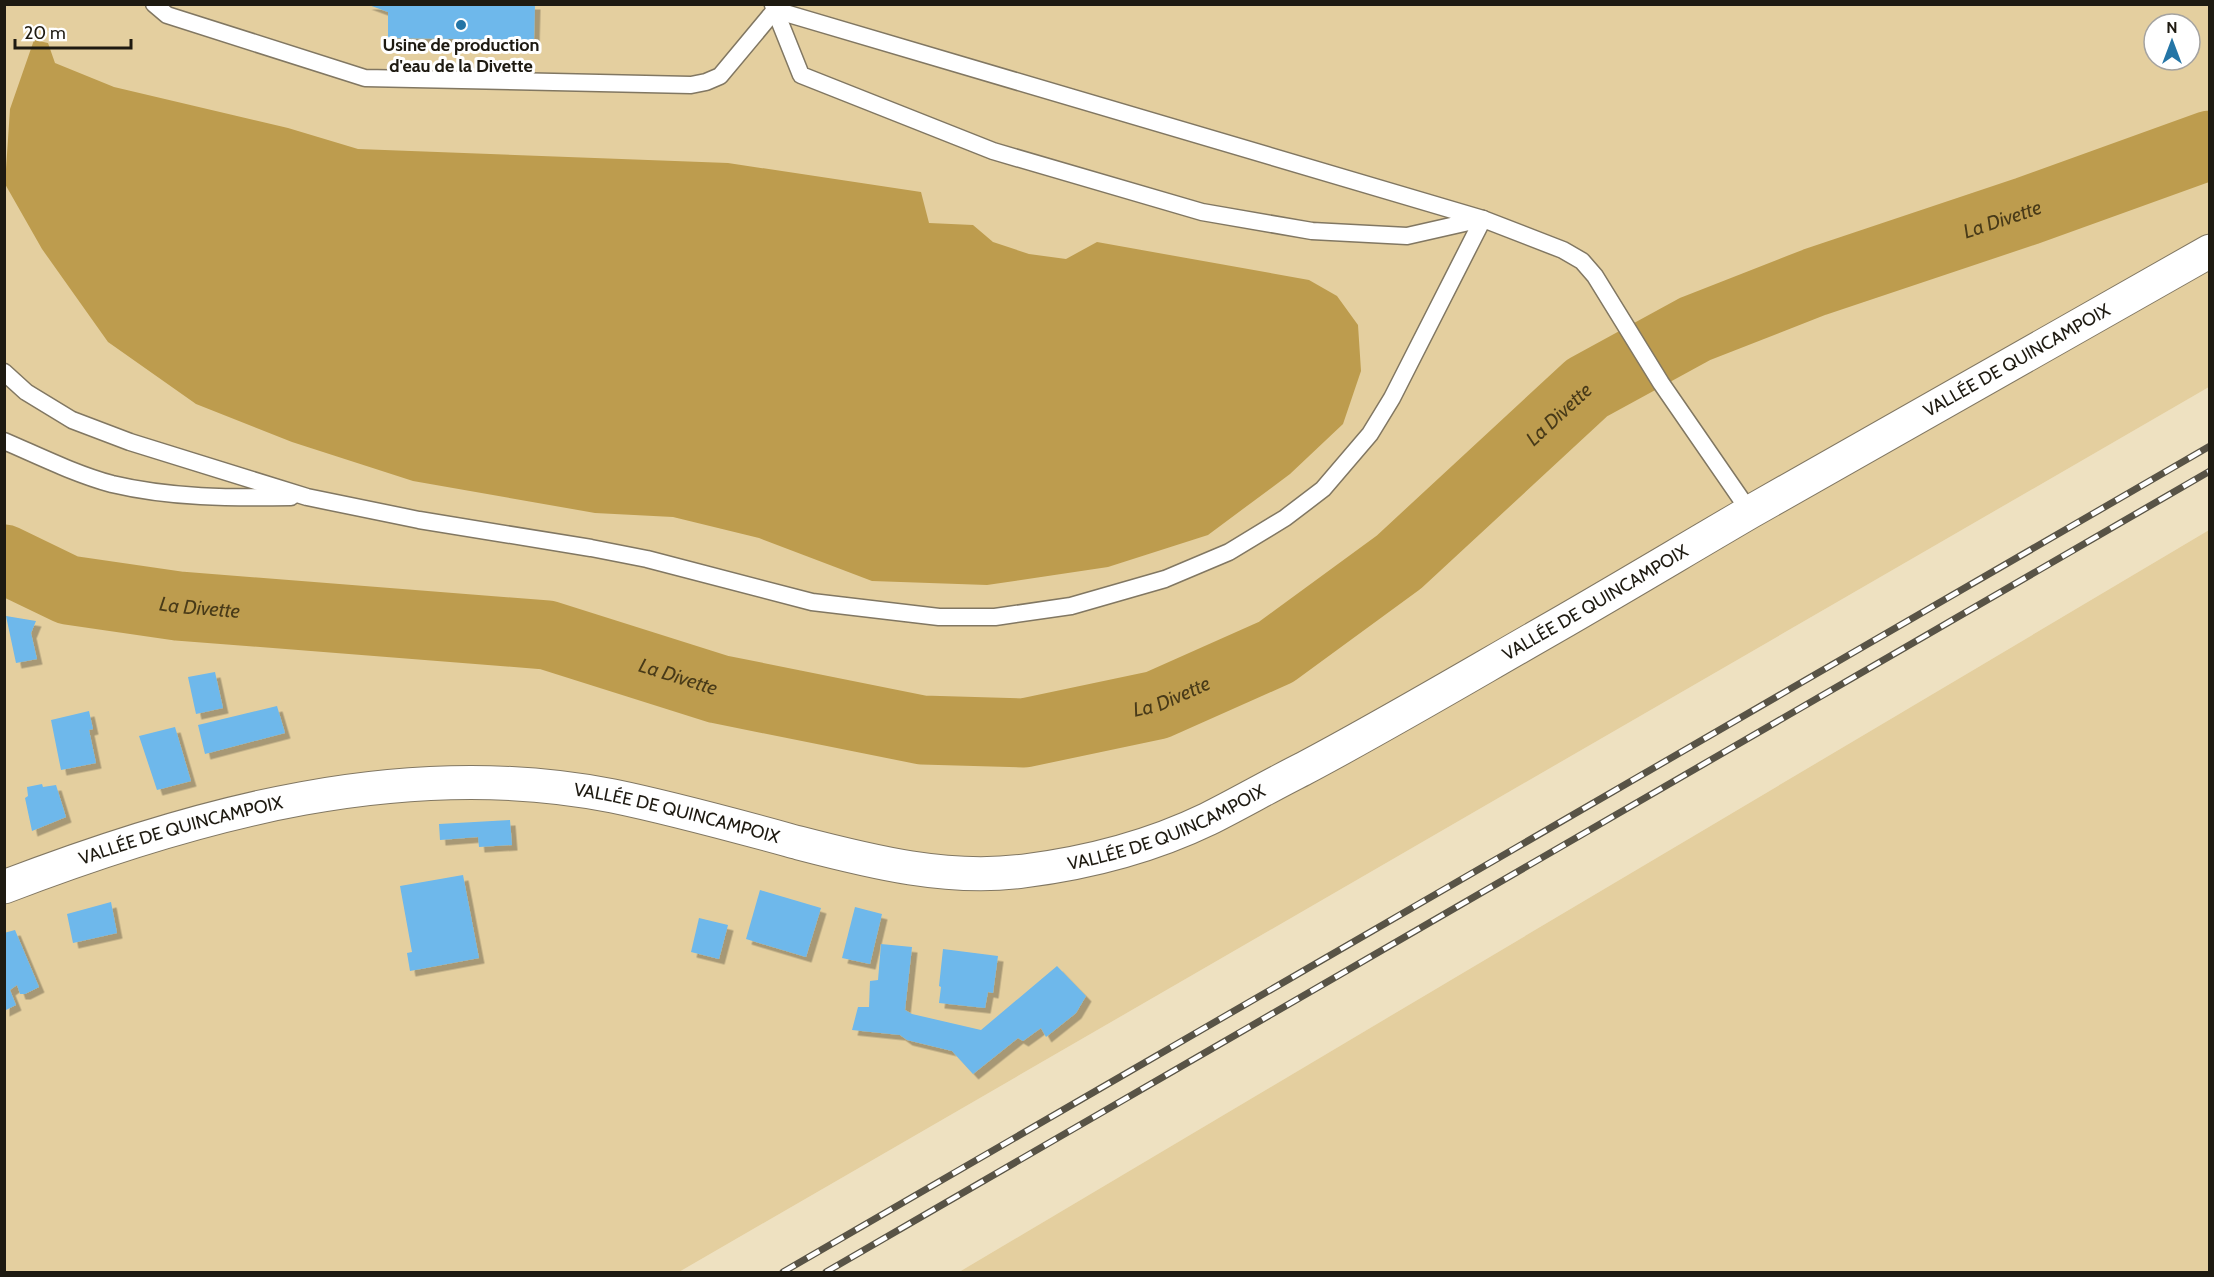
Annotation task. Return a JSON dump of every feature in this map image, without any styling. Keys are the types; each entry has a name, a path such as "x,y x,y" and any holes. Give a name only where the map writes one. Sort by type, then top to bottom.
{"main road":[{"name":"VALLÉE DE QUINCAMPOIX","path":"4,887 133,842 281,802 338,791 405,784 467,781 552,786 613,796 847,855 897,865 958,873 1014,872 1079,863 1135,848 1203,822 1344,747 1749,512 2210,251"}],"lane":[{"path":"154,4 166,15 365,78 691,85 720,76 774,7"},
{"path":"774,7 1483,219 1563,250 1582,261 1595,276 1661,383 1749,512"},
{"path":"774,7 801,75 993,151 1202,212 1312,231 1407,236 1483,219"},
{"path":"4,372 26,392 72,420 130,442 307,497 636,557 812,602 939,617 995,617 1071,606 1165,579 1229,552 1285,518 1323,489 1370,435 1392,398 1483,219"},
{"path":"4,441 57,464 110,483 162,494 217,498 307,497"}],"shaded area":[{"path":"5,5 2209,5 2209,387 679,1272 5,1272"},
{"path":"34,40 48,43 55,63 114,87 288,128 358,149 728,163 921,192 929,223 973,225 993,242 1029,254 1066,259 1097,242 1309,280 1337,296 1358,325 1361,371 1343,424 1290,474 1208,535 1108,567 987,585 872,581 759,538 673,517 595,513 413,481 292,442 196,404 108,342 42,249 5,184 10,109"},
{"path":"2209,387 2209,530 959,1272 679,1272"},
{"path":"2209,530 2209,1272 959,1272"}],"building":[{"name":"Usine de production d'eau de la Divette","path":"366,4 535,4 534,40 388,38 388,12"},
{"path":"6,616 36,621 31,633 37,659 16,663"},
{"path":"215,672 223,708 196,714 188,677"},
{"path":"277,706 285,733 205,754 198,725"},
{"path":"89,711 93,729 89,730 96,763 61,770 51,720"},
{"path":"175,727 191,781 157,790 139,736"},
{"path":"42,784 43,787 56,785 66,817 32,831 25,798 28,796 27,787"},
{"path":"510,820 512,845 479,847 478,837 440,840 439,824"},
{"path":"463,875 479,958 410,971 407,953 412,952 400,886"},
{"path":"760,890 821,908 806,957 746,939"},
{"path":"111,902 117,933 73,943 67,914"},
{"path":"855,907 882,914 870,964 842,958"},
{"path":"699,918 728,925 719,959 691,952"},
{"path":"15,930 39,987 20,994 17,985 10,990 16,1005 4,1011 4,933"},
{"path":"881,944 912,947 905,1010 912,1014 981,1030 1057,966 1086,996 1076,1013 1046,1037 1041,1028 1023,1041 1018,1038 973,1074 952,1051 907,1040 900,1035 852,1030 858,1007 869,1007 870,981 878,980"},
{"path":"943,949 998,956 993,993 988,992 985,1008 939,1003"}],"waterway":[{"name":"La Divette","path":"4,559 68,590 178,606 547,635 718,689 922,730 1024,733 1157,705 1276,652 1399,562 1587,388 1695,329 1815,282 2027,211 2210,145"}],"railway":[{"path":"783,1272 2210,446"},
{"path":"826,1272 2210,471"}],"place":[{"name":"Usine de production d'eau de la Divette","path":"461,25"}]}
